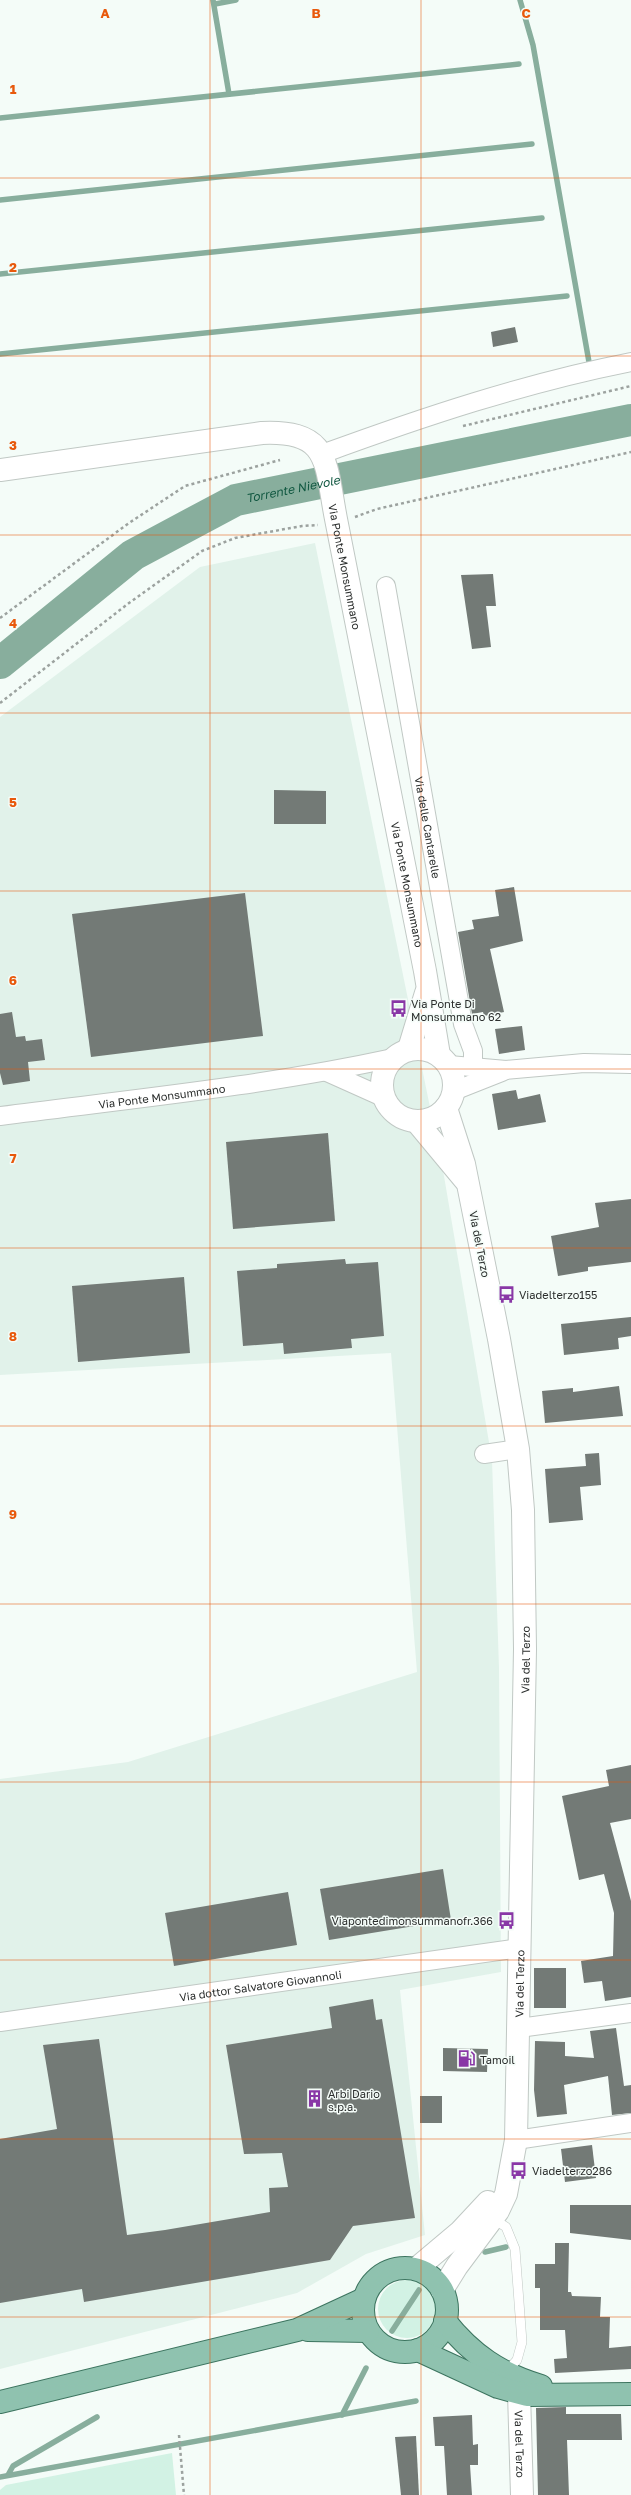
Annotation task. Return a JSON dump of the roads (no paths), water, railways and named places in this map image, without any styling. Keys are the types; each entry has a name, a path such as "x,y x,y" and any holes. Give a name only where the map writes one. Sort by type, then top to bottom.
{"main road":[{"path":"403,2268 416,2269 436,2281 442,2290 446,2300 445,2321 435,2339 418,2350 404,2352 390,2349 381,2345 368,2331 364,2321 364,2299 369,2286 384,2273 403,2268"},
{"path":"0,2402 297,2330 364,2299"},
{"path":"445,2321 472,2352 506,2372 529,2382 577,2395"},
{"path":"297,2330 333,2329 368,2331"},
{"path":"418,2350 498,2387 519,2393 538,2396 631,2394"}],"street":[{"path":"1,469 262,433 298,434 314,443 324,461 414,421 555,378 631,362"},
{"name":"Via Ponte Monsummano","path":"324,461 444,1060"},
{"name":"Via delle Cantarelle","path":"386,586 452,965 464,1024 473,1051 473,1067"},
{"path":"452,965 426,976 424,1004 401,1054 387,1066 382,1081 385,1098 395,1112 416,1121 468,1184"},
{"path":"401,1054 424,1049 444,1060 473,1067 506,1070 584,1064 631,1064"},
{"name":"Via Ponte Monsummano","path":"0,1116 219,1089 327,1072 401,1054"},
{"path":"444,1060 454,1078 450,1099"},
{"path":"416,1121 430,1119 450,1099 506,1070"},
{"path":"327,1072 385,1098"},
{"name":"Via del Terzo","path":"442,2290 457,2266 492,2218 506,2194 516,2140 519,2028 524,1641 523,1510 518,1449 468,1184 450,1099"},
{"path":"484,1454 518,1449"},
{"name":"Via dottor Salvatore Giovannoli","path":"0,2022 520,1948"},
{"path":"519,2028 631,2013"},
{"path":"516,2140 631,2123"},
{"path":"416,2269 460,2232 486,2206 511,2168"},
{"name":"Via del Terzo","path":"519,2393 522,2495"}],"lane":[{"path":"492,2218 506,2227 510,2233 515,2250 522,2342 517,2360 506,2372"}],"waterway":[{"path":"213,0 229,94"},
{"path":"215,4 236,0"},
{"path":"520,0 533,45 589,362"},
{"path":"0,118 519,64"},
{"path":"0,200 532,144"},
{"path":"0,274 542,218"},
{"path":"0,354 567,296"},
{"name":"Torrente Nievole","path":"0,663 133,555 236,500 631,420"},
{"path":"485,2252 506,2247"},
{"path":"392,2331 419,2290"},
{"path":"342,2415 366,2368"},
{"path":"0,2477 416,2401"},
{"path":"8,2475 13,2466 97,2417"}],"place":[{"name":"Via Ponte Di Monsummano 62","path":"398,1009"},
{"name":"Viadelterzo155","path":"506,1294"},
{"name":"Viapontedimonsummanofr.366","path":"506,1920"},
{"name":"Tamoil","path":"467,2059"},
{"name":"Arbi Dario s.p.a.","path":"315,2099"},
{"name":"Viadelterzo286","path":"519,2170"}]}
